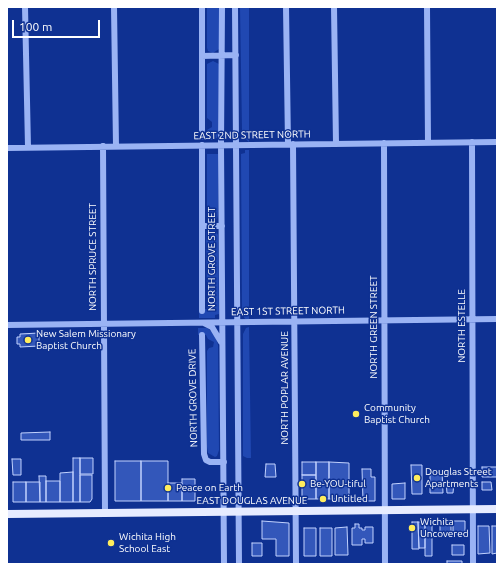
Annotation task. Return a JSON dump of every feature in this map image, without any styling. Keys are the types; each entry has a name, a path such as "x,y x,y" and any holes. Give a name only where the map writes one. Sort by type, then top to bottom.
{"main road":[{"name":"EAST DOUGLAS AVENUE","path":"7,514 497,509"}],"street":[{"path":"25,7 28,147"},
{"path":"114,7 116,146"},
{"path":"202,7 202,130"},
{"name":"NORTH GROVE STREET","path":"222,7 223,56 221,145 224,564"},
{"path":"235,7 239,564"},
{"name":"NORTH POPLAR AVENUE","path":"286,7 295,321 296,564"},
{"path":"334,7 336,144"},
{"path":"427,7 428,143"},
{"path":"202,56 236,56"},
{"name":"NORTH ESTELLE","path":"472,142 473,564"},
{"name":"EAST 2ND STREET NORTH","path":"7,148 497,142"},
{"name":"NORTH GREEN STREET","path":"384,143 385,564"},
{"path":"202,145 202,311"},
{"name":"NORTH SPRUCE STREET","path":"103,146 105,512"},
{"path":"202,226 222,226"},
{"name":"EAST 1ST STREET NORTH","path":"7,325 497,319"},
{"path":"202,322 212,327 218,334 223,347"},
{"name":"NORTH GROVE DRIVE","path":"202,335 203,446 206,460 210,462 224,462"}],"shaded area":[{"path":"207,7 219,7 219,49 213,53 208,51 207,48"},
{"path":"240,7 249,7 249,142 243,137 242,130"},
{"path":"213,61 219,64 218,134 217,138 213,140 200,140 200,135 207,135 207,130 212,127 212,122 207,118 207,64"},
{"path":"245,150 249,150 249,319 245,319 242,313 241,154 245,153"},
{"path":"207,154 218,154 218,215 217,219 212,221 207,218"},
{"path":"208,229 215,229 218,235 219,314 215,315 215,318 199,318 199,309 207,309 209,304 213,303 213,298 209,298 207,295 206,232"},
{"path":"249,327 251,458 247,458 243,456 243,334 246,328"},
{"path":"198,328 207,328 211,331 215,335 218,345 219,450 217,456 215,457 208,453 207,447 207,351 209,348 213,347 214,342 208,339 206,335 198,335"}],"building":[{"name":"New Salem Missionary Baptist Church","path":"39,333 39,346 20,347 20,344 17,344 17,337 20,337 20,334"},
{"path":"50,432 50,440 21,440 21,433"},
{"path":"73,458 80,458 80,502 73,502"},
{"path":"80,458 93,458 93,474 80,474"},
{"path":"12,459 21,459 21,475 13,475"},
{"path":"115,461 141,461 141,501 115,501"},
{"path":"141,461 168,461 168,501 141,501"},
{"path":"302,462 316,462 316,475 302,475"},
{"path":"316,462 329,462 329,499 316,499"},
{"path":"329,462 349,463 349,499 329,499"},
{"path":"266,464 275,464 276,477 265,477"},
{"name":"Douglas Street Apartments","path":"411,465 422,465 422,494 412,494"},
{"path":"482,467 497,467 497,477 482,477"},
{"path":"362,469 371,469 371,477 375,477 375,501 363,501"},
{"path":"430,471 442,471 443,493 430,493"},
{"path":"73,472 73,502 60,502 60,473"},
{"path":"80,475 92,475 92,499 90,502 80,502"},
{"path":"302,475 316,475 316,499 302,499"},
{"path":"39,476 46,476 46,502 40,502"},
{"path":"182,479 195,479 195,501 182,501"},
{"path":"46,481 60,481 60,502 46,502"},
{"path":"13,482 26,482 26,502 13,502"},
{"path":"26,482 40,482 40,502 26,502"},
{"path":"446,482 454,482 453,493 447,493"},
{"path":"482,482 491,482 492,490 482,490"},
{"path":"168,483 182,483 182,501 168,501"},
{"path":"405,483 405,499 392,499 392,484"},
{"path":"262,521 289,523 289,556 276,556 276,539 262,539"},
{"path":"451,521 451,534 440,534 440,522"},
{"path":"453,521 465,521 465,534 453,534"},
{"path":"412,522 418,522 419,549 412,549"},
{"path":"418,522 425,522 425,548 419,548"},
{"path":"425,522 432,522 432,556 425,556"},
{"path":"355,524 359,524 359,528 362,528 362,530 365,530 365,527 373,527 373,543 365,543 365,539 362,539 362,545 352,545 352,528 355,528"},
{"path":"478,526 489,526 490,553 478,554"},
{"path":"492,526 497,526 497,553 492,554"},
{"path":"347,527 348,555 335,555 335,528"},
{"path":"304,528 316,528 316,556 304,556"},
{"path":"320,528 332,528 332,556 320,556"},
{"path":"252,543 262,543 262,556 252,556"},
{"path":"452,545 464,545 464,555 452,555"},
{"path":"447,561 462,561 462,564 447,564"}],"place":[{"name":"New Salem Missionary Baptist Church","path":"28,340"},
{"name":"Community Baptist Church","path":"356,414"},
{"name":"Douglas Street Apartments","path":"417,478"},
{"name":"Be-YOU-tiful","path":"302,484"},
{"name":"Peace on Earth","path":"168,488"},
{"name":"Untitled","path":"323,499"},
{"name":"Wichita Uncovered","path":"412,528"},
{"name":"Wichita High School East","path":"111,543"}]}
